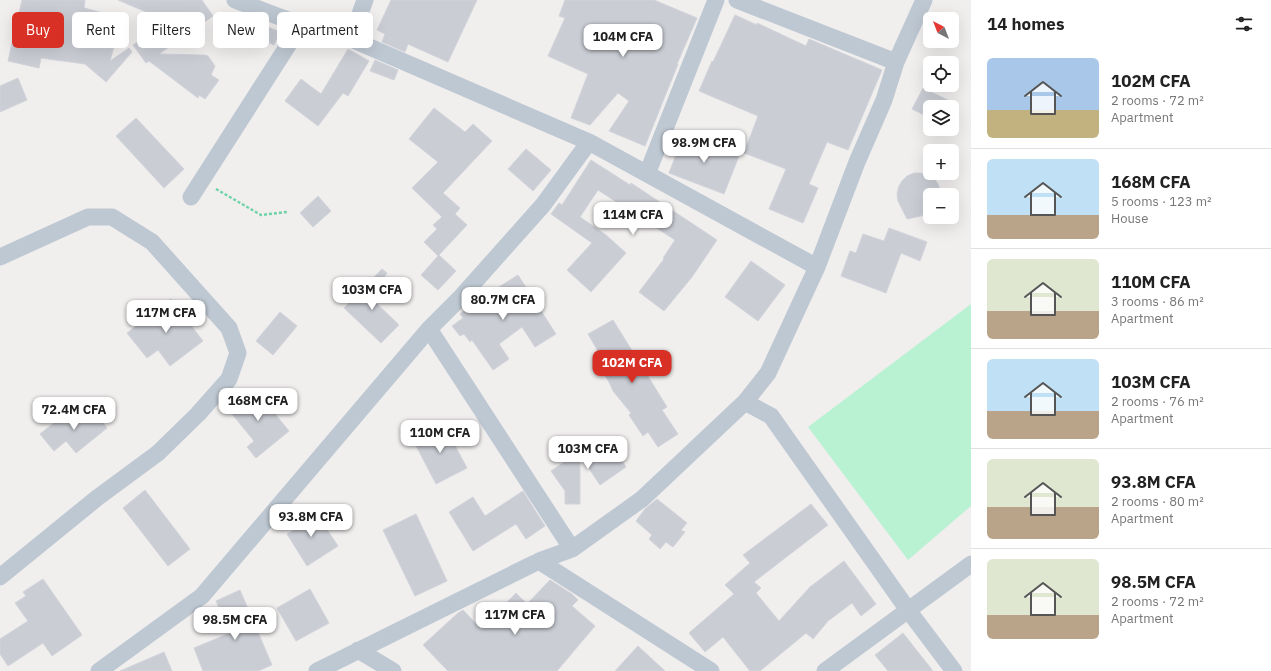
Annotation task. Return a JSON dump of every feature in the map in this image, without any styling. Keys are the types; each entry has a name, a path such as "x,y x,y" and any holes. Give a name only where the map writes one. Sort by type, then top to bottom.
{"street":[{"path":"235,0 277,16"},
{"path":"360,12 364,0"},
{"path":"647,174 716,0"},
{"path":"737,0 896,62"},
{"path":"317,671 539,561 572,549 642,499 744,402 768,373 817,266 857,162 884,100 896,62 924,0"},
{"path":"191,197 286,48"},
{"path":"372,48 589,142 817,266"},
{"path":"100,671 202,596 429,329 461,297 543,205 589,142"},
{"path":"0,257 88,217 112,217 152,242 229,328 238,353 229,379 198,414 158,453 97,498 0,577"},
{"path":"429,329 572,549"},
{"path":"744,402 771,416 908,610 954,671"},
{"path":"539,561 711,671"},
{"path":"825,671 971,564"},
{"path":"358,650 393,671"}],"path":[{"path":"202,180 261,215 287,212"}],"green space":[{"path":"971,304 971,506 908,560 808,427"}],"building":[{"path":"22,0 85,0 84,8 99,12 72,12 72,48 114,48 110,61 129,48 132,52 106,82 85,64 41,58 39,68 8,61 12,44 12,48 64,48 64,12 19,12"},
{"path":"118,0 202,0 213,16 205,22 205,12 146,12"},
{"path":"391,0 477,0 448,62 408,44 405,52 382,42 385,34 377,30"},
{"path":"565,0 654,0 697,18 677,64 645,146 609,131 629,101 618,93 590,125 571,118 588,74 548,56 565,18 559,16"},
{"path":"735,15 757,25 757,23 806,46 809,39 882,70 848,150 827,142 809,184 818,188 803,223 769,209 786,169 744,153 758,116 699,91"},
{"path":"269,27 277,31 277,38 274,45 269,43"},
{"path":"137,42 137,48 168,48 159,54 208,56 215,66 211,75 219,80 205,99 199,95 198,98 149,61 146,63 133,45"},
{"path":"348,49 369,61 348,96 343,93 318,126 285,101 301,79 321,94"},
{"path":"375,60 398,70 394,80 370,71"},
{"path":"18,78 27,100 0,112 0,86"},
{"path":"923,88 923,92 931,92 948,100 923,100 923,114 912,109"},
{"path":"434,108 465,132 473,124 492,141 443,193 460,208 455,214 467,225 439,255 456,271 438,290 421,275 438,256 424,242 437,229 433,225 442,217 412,188 438,162 409,139"},
{"path":"136,118 184,169 164,188 116,136"},
{"path":"684,134 739,156 724,194 669,173"},
{"path":"526,149 551,170 533,191 508,169"},
{"path":"591,160 630,185 631,183 717,240 692,277 664,311 639,292 664,259 663,258 675,240 598,190 580,217 606,235 626,253 591,292 567,270 592,243 551,214 559,203 562,205"},
{"path":"914,173 921,173 923,174 923,180 935,180 939,188 923,188 923,216 907,219 898,201 897,194 899,186 907,176"},
{"path":"318,196 331,211 313,227 300,213"},
{"path":"889,228 927,242 920,261 901,253 886,293 841,276 850,251 856,253 863,234 884,241"},
{"path":"751,261 785,285 758,321 725,297"},
{"path":"382,269 387,273 371,298 399,325 381,343 344,308"},
{"path":"518,275 556,334 535,347 522,327 499,344 509,359 493,370 472,340 470,342 464,334 460,336 452,326 463,318 460,314 475,302"},
{"path":"171,299 203,341 170,366 158,350 147,358 127,333"},
{"path":"280,312 297,326 273,355 256,341"},
{"path":"613,320 667,407 662,410 678,434 658,447 648,432 643,436 629,415 631,413 613,391 597,361 602,358 588,334"},
{"path":"254,388 289,431 256,458 247,447 254,441 228,409"},
{"path":"93,410 107,428 76,453 66,441 54,451 40,434 69,411 78,422"},
{"path":"443,423 467,468 436,484 413,440"},
{"path":"610,442 626,467 600,485 580,455 580,504 565,504 565,491 551,471 590,445 595,452"},
{"path":"145,490 190,549 168,566 123,508"},
{"path":"523,491 545,526 526,539 516,524 473,551 449,512 473,497 485,516"},
{"path":"657,499 687,523 681,530 685,532 673,547 666,542 660,549 649,539 652,535 636,521 645,509"},
{"path":"811,504 828,525 754,582 761,588 756,593 779,621 810,587 844,561 876,604 861,616 852,603 828,621 813,639 806,633 760,671 750,671 723,637 705,652 689,633 734,594 725,585 750,563 743,555"},
{"path":"309,513 311,516 316,513 338,546 307,566 287,534 294,530 291,524"},
{"path":"416,514 447,581 415,596 383,530"},
{"path":"43,579 82,635 52,656 43,643 8,666 0,654 0,639 28,621 15,603 26,596 23,592"},
{"path":"550,580 572,594 578,600 572,606 595,626 557,671 448,671 423,645 463,610 481,629 516,593 527,604"},
{"path":"310,589 329,623 296,641 277,608"},
{"path":"240,590 272,665 258,671 203,671 194,648 230,633 216,601"},
{"path":"903,633 933,671 888,671 875,655"},
{"path":"638,646 665,671 615,671"},
{"path":"164,652 172,671 120,671"}]}
